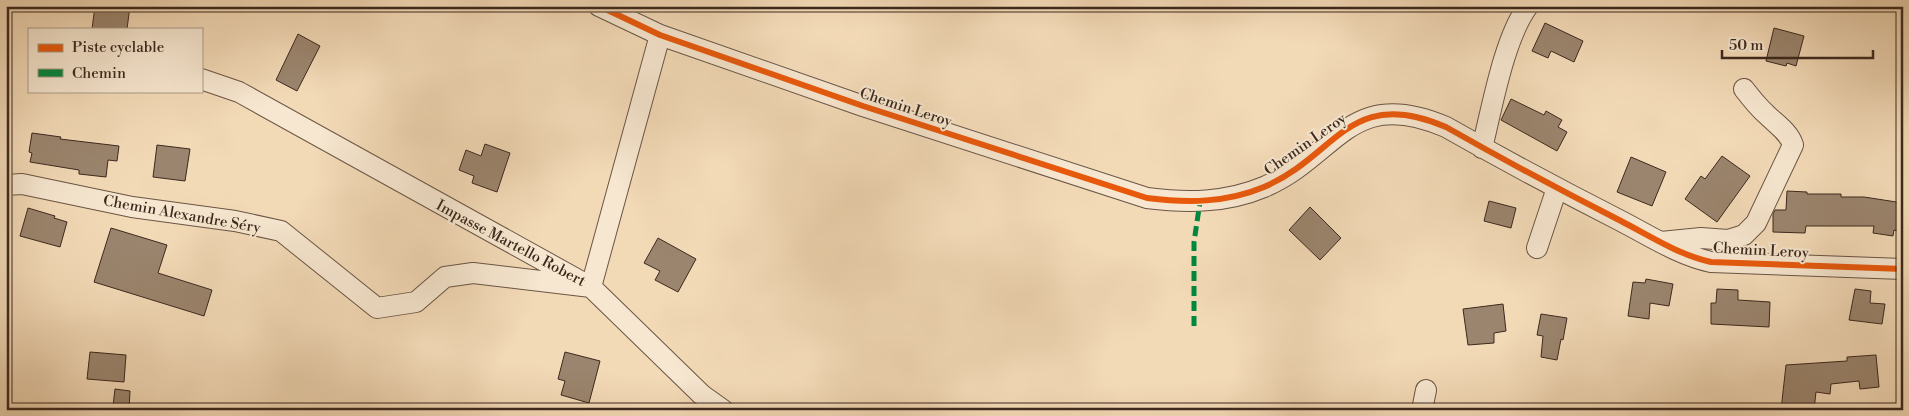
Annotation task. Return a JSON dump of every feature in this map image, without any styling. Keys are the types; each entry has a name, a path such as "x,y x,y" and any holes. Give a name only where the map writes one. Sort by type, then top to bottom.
{"street":[{"name":"Chemin Leroy","path":"599,6 660,34 864,106 1128,192 1155,199 1190,202 1208,201 1256,190 1289,174 1341,133 1364,120 1381,115 1405,114 1432,121 1686,255 1711,262 1903,269"},
{"path":"1482,148 1504,62 1517,23 1528,6"},
{"name":"Impasse Martello Robert","path":"202,79 239,92 591,287 660,34"},
{"path":"1661,242 1702,238 1736,239 1744,235 1756,223 1793,146 1792,140 1744,90"},
{"name":"Chemin Alexandre Séry","path":"6,185 22,184 132,207 235,221 281,231 377,308 416,302 445,277 473,273 591,287"},
{"path":"1537,248 1557,188"},
{"path":"591,287 702,395 723,410"},
{"path":"1422,410 1426,390"}],"building":[{"path":"95,6 130,6 127,28 92,28"},
{"path":"1545,23 1583,41 1574,62 1551,51 1548,58 1532,51"},
{"path":"1774,28 1804,36 1796,66 1787,63 1786,66 1766,61"},
{"path":"298,34 320,46 297,91 276,80"},
{"path":"1511,99 1544,115 1546,111 1562,120 1558,127 1567,132 1557,151 1501,120"},
{"path":"32,133 61,137 60,139 119,146 117,161 108,160 106,177 79,174 79,170 30,162 32,153 29,152"},
{"path":"485,144 510,153 497,192 472,183 474,176 459,170 466,150 481,156"},
{"path":"157,145 190,149 185,181 153,177"},
{"path":"1722,156 1750,176 1717,222 1685,199 1701,176 1705,179"},
{"path":"1631,157 1666,172 1652,206 1617,192"},
{"path":"1787,191 1807,192 1807,194 1841,194 1841,197 1864,197 1903,203 1903,232 1894,230 1893,236 1873,233 1874,226 1806,226 1805,233 1773,232 1773,214 1775,210 1786,210"},
{"path":"1489,201 1516,208 1511,228 1484,221"},
{"path":"1310,207 1341,238 1320,260 1289,230"},
{"path":"28,208 55,216 54,218 67,222 60,247 20,236"},
{"path":"111,228 167,245 158,273 212,290 204,316 94,282"},
{"path":"658,238 696,259 678,292 655,280 660,271 644,263"},
{"path":"1646,279 1673,284 1669,306 1650,303 1649,319 1628,316 1633,282 1645,283"},
{"path":"1717,289 1738,290 1738,300 1770,302 1769,327 1711,324 1711,303 1716,303"},
{"path":"1855,289 1871,291 1870,303 1885,304 1882,324 1849,320"},
{"path":"1503,304 1506,331 1494,333 1494,343 1468,345 1463,309"},
{"path":"1541,314 1567,318 1557,360 1541,357 1543,336 1537,335"},
{"path":"90,352 126,355 124,382 87,379"},
{"path":"565,352 600,361 589,403 561,395 565,381 558,379"},
{"path":"1876,355 1879,387 1860,389 1859,381 1831,384 1830,394 1816,392 1814,410 1781,410 1786,365 1847,361 1847,357"},
{"path":"115,389 130,391 129,409 113,406"}],"marked path":[{"path":"1194,326 1194,242 1200,202"}],"cycle path":[{"path":"599,6 660,35 863,106 1147,198 1192,201 1221,199 1250,192 1289,174 1328,143 1365,119 1387,114 1413,116 1446,127 1665,244 1699,259 1711,262 1903,269"}]}
